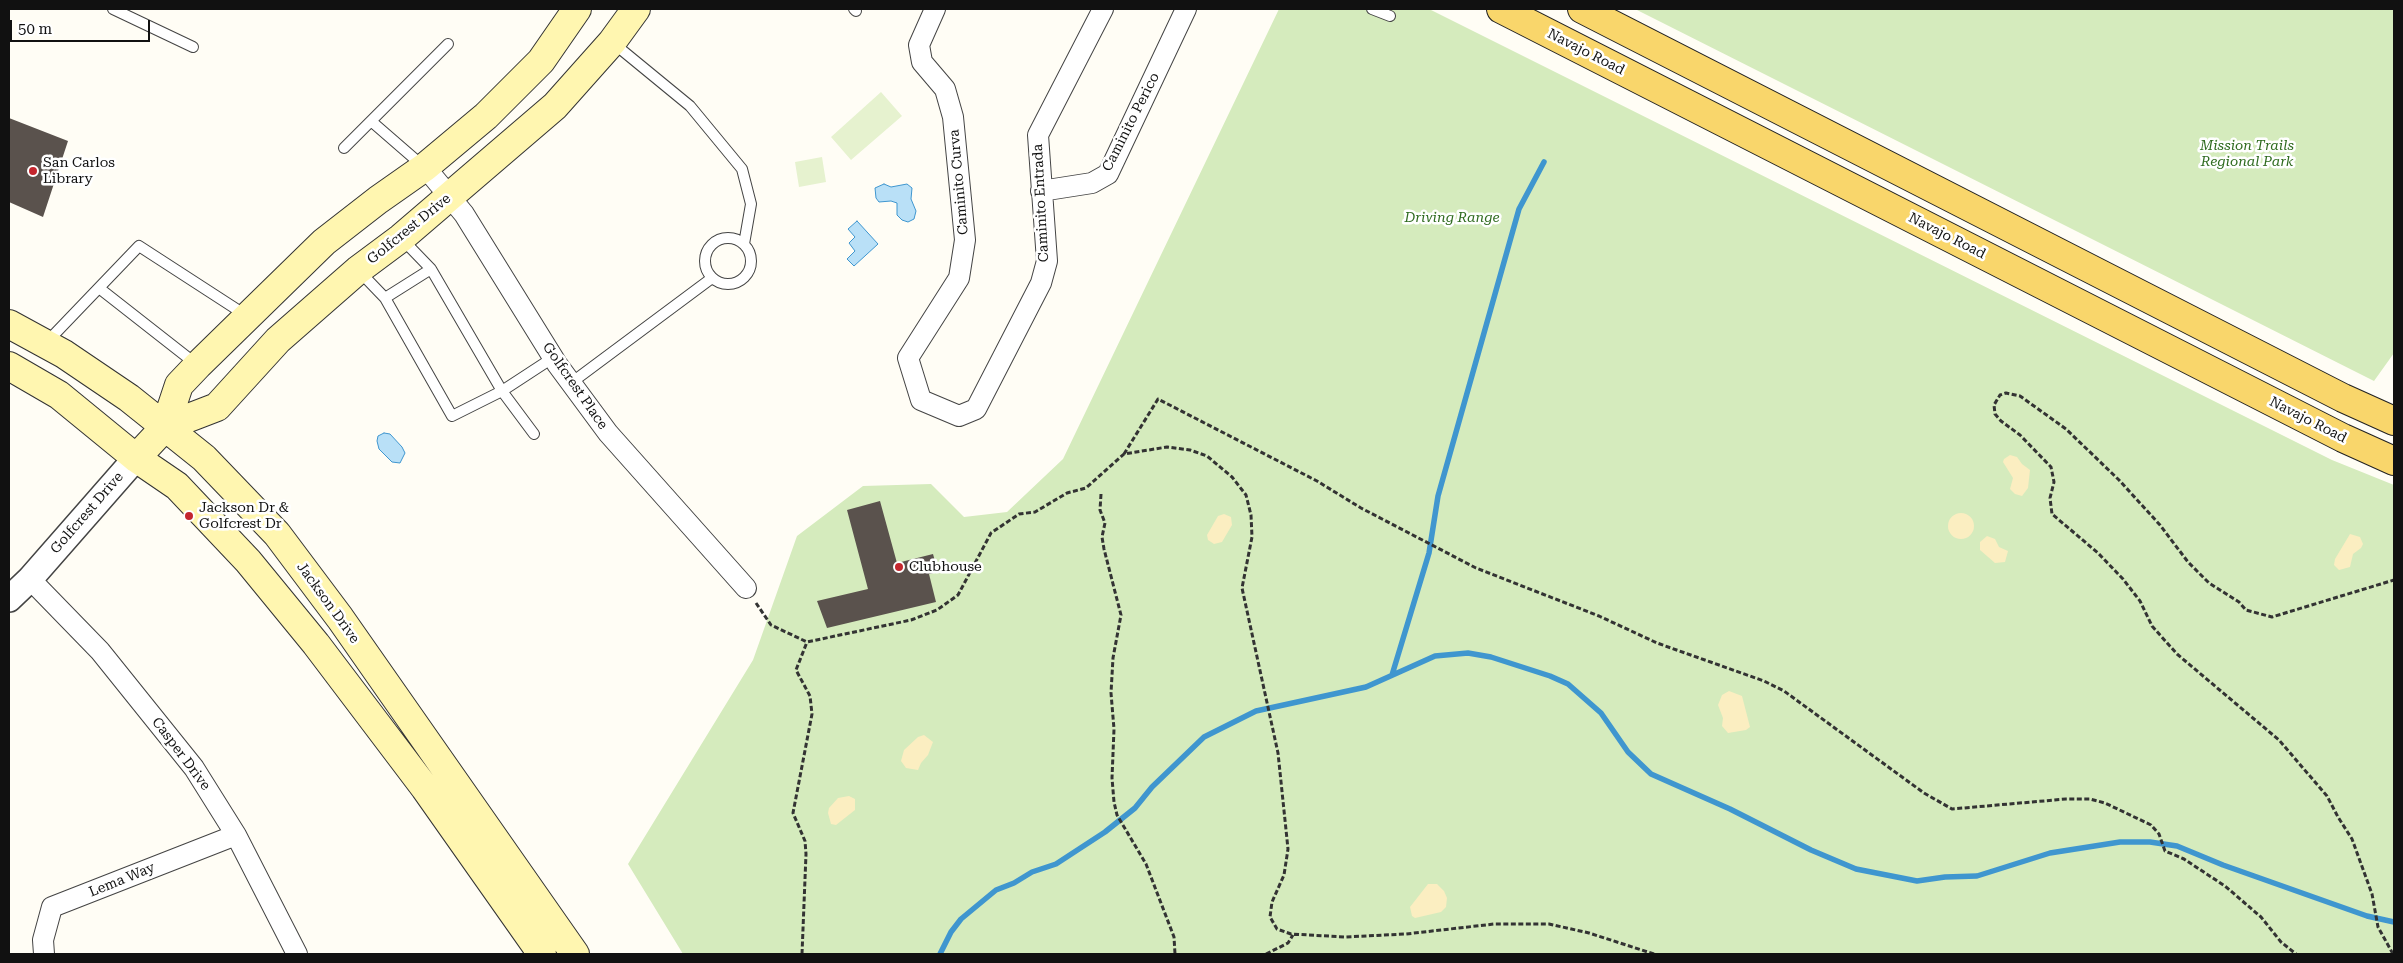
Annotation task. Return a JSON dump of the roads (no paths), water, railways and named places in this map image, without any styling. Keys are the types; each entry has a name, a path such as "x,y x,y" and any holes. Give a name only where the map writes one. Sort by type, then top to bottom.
{"main road":[{"name":"Golfcrest Drive","path":"136,458 165,427 180,385 198,365 324,242 378,200 425,167 486,116 541,61 577,9"},
{"name":"Golfcrest Drive","path":"165,427 217,407 278,340 358,270 401,238 555,106 612,42 636,9"},
{"name":"Navajo Road","path":"1501,9 2343,438 2394,460"},
{"path":"1582,9 2334,394 2394,421"},
{"name":"Jackson Drive","path":"9,324 46,344 129,398 204,458 277,534 340,618 575,954"},
{"path":"9,366 59,395 136,458 177,486 248,561 316,644 425,788 542,954"}],"street":[{"name":"Caminito Curva","path":"935,9 919,45 922,62 945,89 953,117 965,240 959,278 908,358 921,400 959,416 976,409 983,398"},
{"name":"Caminito Entrada","path":"983,398 1041,283 1047,261 1038,134 1103,9"},
{"name":"Caminito Perico","path":"1041,191 1092,183 1108,174 1186,9"},
{"name":"Golfcrest Place","path":"425,167 464,214 571,383 608,433 746,588"},
{"name":"Golfcrest Drive","path":"9,599 30,579 136,458"},
{"name":"Casper Drive","path":"30,579 100,651 194,768 236,835 297,954"},
{"name":"Lema Way","path":"44,954 43,940 52,907 236,835"}],"lane":[{"path":"113,9 192,47"},
{"path":"1372,9 1390,16"},
{"path":"612,42 690,106 742,169 751,204 744,244 751,258 747,274 733,284 726,284 712,278 705,266 705,259 712,244 728,238 744,244"},
{"path":"344,148 448,44"},
{"path":"371,121 425,167"},
{"path":"401,238 431,269 502,391 534,434"},
{"path":"46,344 139,246 248,316"},
{"path":"385,298 431,269"},
{"path":"358,270 385,298 452,416 502,391 554,357"},
{"path":"571,383 712,278"},
{"path":"99,288 198,365"}],"water":[{"path":"884,184 891,187 907,184 912,188 911,199 916,211 914,219 908,222 902,220 897,215 897,203 891,201 879,202 876,198 875,188"},
{"path":"857,221 878,244 854,266 847,259 855,251 849,243 855,237 848,229"},
{"path":"384,433 390,434 402,447 405,453 400,463 392,462 379,449 378,436"}],"waterway":[{"path":"1392,675 1429,553 1438,496 1519,209 1544,162"},
{"path":"940,954 951,932 961,919 996,890 1014,883 1032,872 1056,864 1105,832 1135,808 1152,787 1204,737 1256,711 1366,687 1435,656 1468,653 1491,657 1550,676 1568,684 1601,713 1628,752 1651,774 1730,809 1811,850 1856,869 1917,881 1945,877 1977,876 2050,853 2120,842 2150,842 2177,846 2223,865 2367,916 2394,922"}],"place":[{"name":"San Carlos Library","path":"33,171"},
{"name":"Jackson Dr & Golfcrest Dr","path":"189,516"},
{"name":"Clubhouse","path":"899,567"}],"park label":[{"name":"Mission Trails Regional Park","path":"2247,154"},
{"name":"Driving Range","path":"1452,218"}]}
